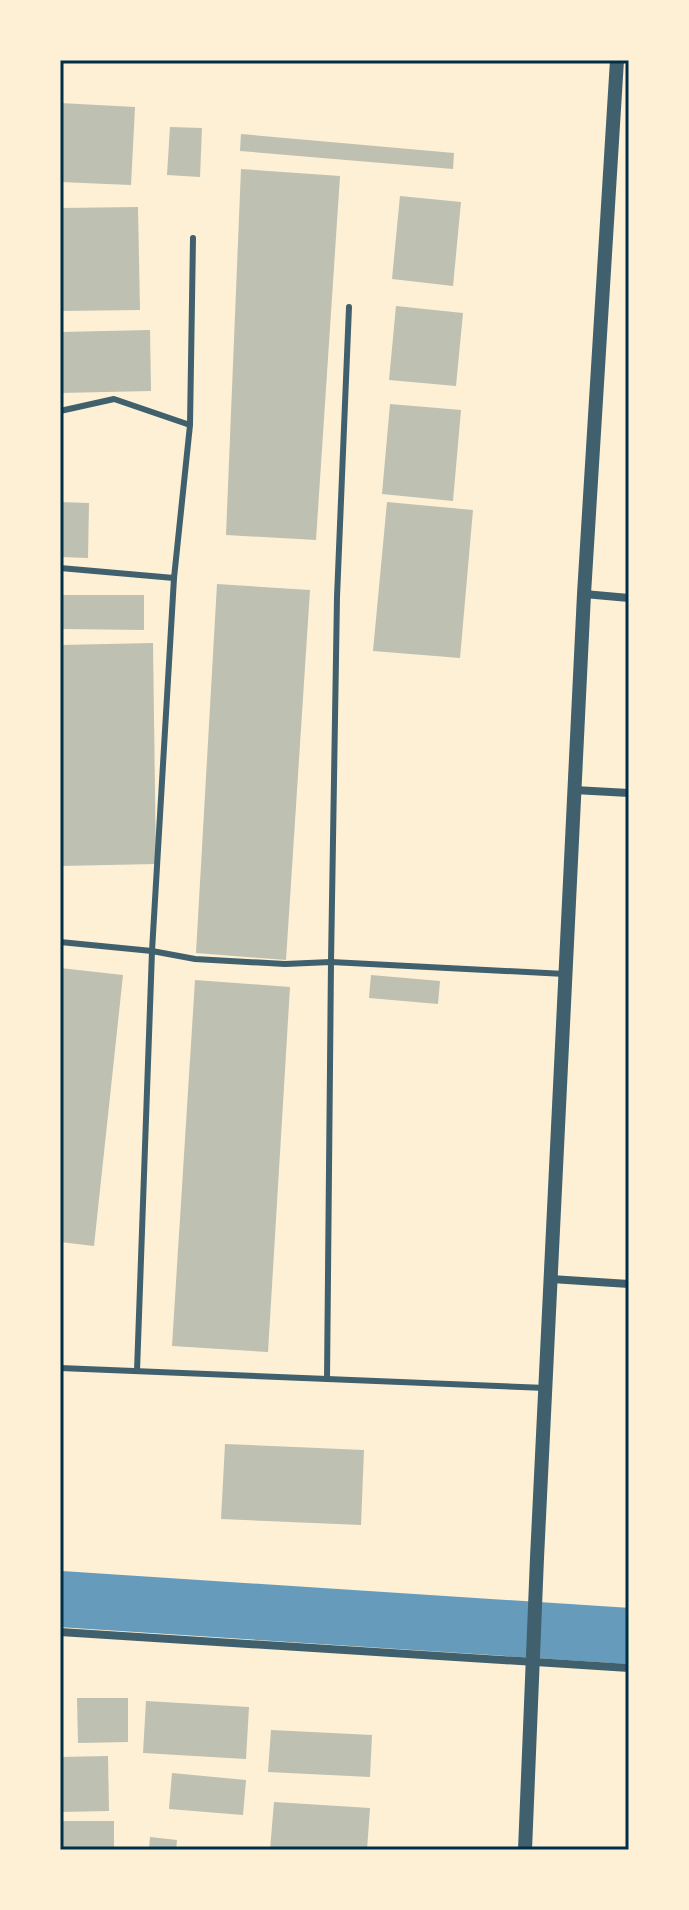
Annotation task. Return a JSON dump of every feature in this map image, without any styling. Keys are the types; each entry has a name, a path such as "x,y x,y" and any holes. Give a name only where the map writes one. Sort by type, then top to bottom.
{"street":[{"path":"525,1850 584,594 617,60"},
{"path":"584,594 629,598"},
{"path":"574,790 629,793"},
{"path":"551,1279 629,1284"},
{"path":"60,1632 629,1668"}],"lane":[{"path":"137,1371 152,951 174,578 190,425 193,238"},
{"path":"327,1379 337,597 349,307"},
{"path":"60,411 114,399 190,425"},
{"path":"60,568 174,578"},
{"path":"60,942 152,951 195,959 285,964 331,962 565,974"},
{"path":"60,1368 546,1388"}],"building":[{"path":"60,103 135,107 131,185 60,182"},
{"path":"170,127 202,128 200,177 167,175"},
{"path":"241,134 454,153 453,169 240,151"},
{"path":"241,169 340,176 316,540 226,535"},
{"path":"400,196 461,202 453,286 392,279"},
{"path":"138,207 140,310 60,311 60,208"},
{"path":"396,306 463,313 456,386 389,380"},
{"path":"150,330 151,391 60,393 60,332"},
{"path":"390,404 461,410 453,501 382,494"},
{"path":"60,502 89,503 88,558 60,557"},
{"path":"387,502 473,510 460,658 373,651"},
{"path":"217,584 310,590 286,960 196,953"},
{"path":"62,595 144,595 144,630 62,629"},
{"path":"153,643 156,864 60,866 60,645"},
{"path":"60,968 123,975 94,1246 60,1242"},
{"path":"371,975 440,981 438,1004 369,998"},
{"path":"195,980 290,987 268,1352 172,1346"},
{"path":"225,1444 364,1450 361,1525 221,1519"},
{"path":"77,1698 128,1698 128,1742 78,1743"},
{"path":"146,1701 249,1707 246,1759 143,1753"},
{"path":"271,1730 372,1735 370,1777 268,1772"},
{"path":"108,1756 109,1811 60,1812 60,1757"},
{"path":"172,1773 246,1780 243,1815 169,1809"},
{"path":"274,1802 370,1808 367,1850 270,1850"},
{"path":"60,1821 114,1821 114,1850 60,1850"},
{"path":"150,1837 177,1840 176,1850 149,1850"}],"waterway":[{"path":"60,1599 629,1636"}]}
